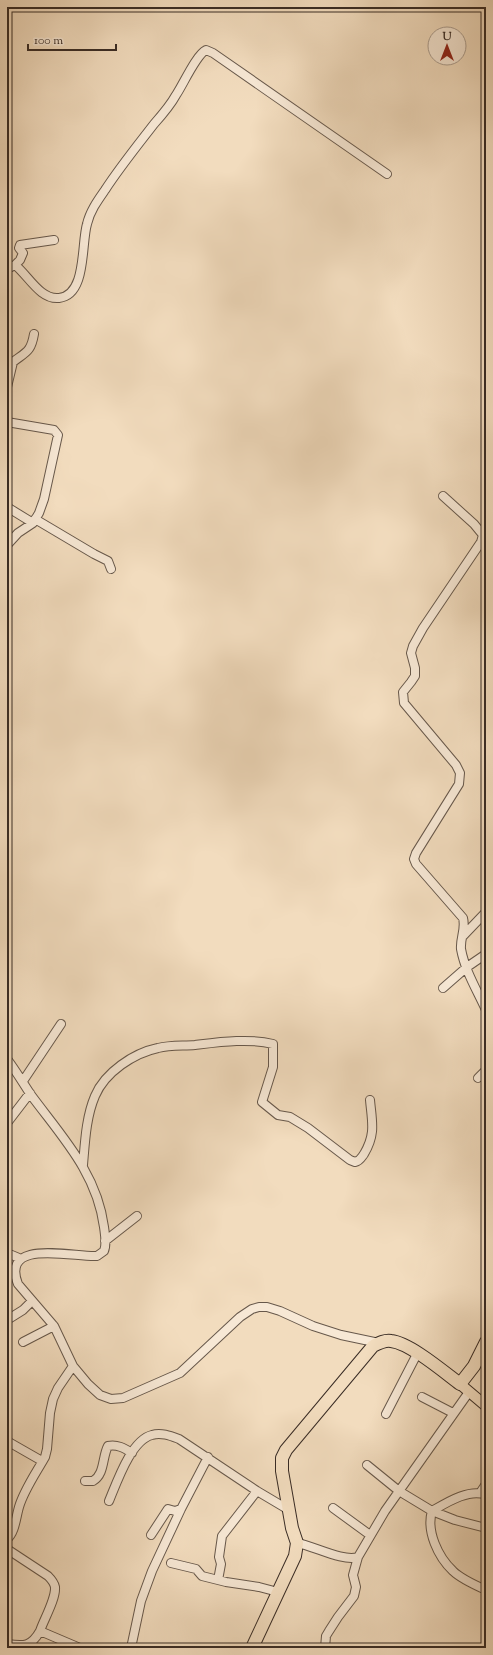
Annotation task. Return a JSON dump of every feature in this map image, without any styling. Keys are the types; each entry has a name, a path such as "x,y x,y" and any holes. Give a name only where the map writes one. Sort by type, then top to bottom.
{"highway":[{"path":"252,1648 295,1556 297,1543 292,1528 282,1471 282,1458 286,1450 368,1350 379,1343 385,1341 397,1343 414,1351 465,1388 486,1342"},
{"path":"291,1565 289,1558 292,1528"}],"main road":[{"path":"465,1388 486,1406"}],"street":[{"path":"15,265 44,294 48,296 60,298 67,296 74,289 79,279 85,231 90,215 118,170 173,100 198,58 206,50 213,53 387,174"},
{"path":"7,269 12,265 15,265 22,256 22,252 19,248 20,245 54,240"},
{"path":"7,386 13,362 23,356 30,348 33,343 34,334"},
{"path":"7,422 54,430 58,435 44,499 39,513 34,521 7,545"},
{"path":"443,496 482,532 483,537 457,579 423,628 413,646 411,653 415,668 415,676 404,690 403,698 407,708 456,765 460,773 459,784 416,853 414,859 416,864 461,914 464,922 461,950 472,983 486,1010"},
{"path":"7,507 108,561 111,569"},
{"path":"462,937 486,912"},
{"path":"443,988 467,967 486,954"},
{"path":"23,1081 62,1024"},
{"path":"83,1166 85,1138 91,1109 98,1090 120,1066 138,1055 158,1048 240,1042 273,1044 273,1067 262,1102 278,1115 290,1117 308,1128 353,1161 357,1162 360,1160 372,1137 373,1129 370,1100"},
{"path":"7,1059 83,1166 97,1197 102,1216 105,1241 104,1252 97,1256 41,1253 28,1254 19,1258 15,1268 15,1277 18,1284 54,1326 73,1366 88,1384 100,1394 111,1399 123,1398 180,1373 240,1317 259,1307 267,1307 280,1311 313,1326 340,1335 379,1343"},
{"path":"478,1078 486,1070"},
{"path":"7,1123 30,1093"},
{"path":"105,1241 137,1216"},
{"path":"7,1253 19,1258"},
{"path":"7,1320 23,1310 32,1301"},
{"path":"23,1342 54,1326"},
{"path":"386,1414 414,1351"},
{"path":"7,1539 9,1538 13,1528 19,1505 47,1449 50,1413 53,1399 58,1388 73,1366"},
{"path":"325,1648 326,1636 354,1596 356,1587 353,1575 358,1557 370,1535 399,1491 453,1413 465,1388"},
{"path":"422,1397 453,1413"},
{"path":"110,1500 124,1466 132,1453 147,1437 158,1434 170,1435 179,1439 257,1491 289,1510"},
{"path":"7,1442 42,1461"},
{"path":"85,1481 93,1481 98,1477 108,1446 121,1447 132,1453"},
{"path":"131,1648 141,1601 152,1571 181,1509 208,1458"},
{"path":"367,1465 399,1491 432,1511 456,1520 486,1528"},
{"path":"432,1511 470,1494 483,1494 486,1484"},
{"path":"218,1580 221,1564 219,1557 222,1536 257,1491"},
{"path":"333,1508 370,1535"},
{"path":"151,1535 168,1509 175,1511 181,1509"},
{"path":"432,1511 430,1526 432,1536 443,1558 454,1572 486,1590"},
{"path":"297,1543 310,1545 343,1558 353,1559 358,1557"},
{"path":"7,1550 48,1576 55,1586 53,1598 36,1638 27,1644 7,1644"},
{"path":"171,1563 196,1569 202,1576 278,1592"},
{"path":"40,1631 80,1648"}]}
